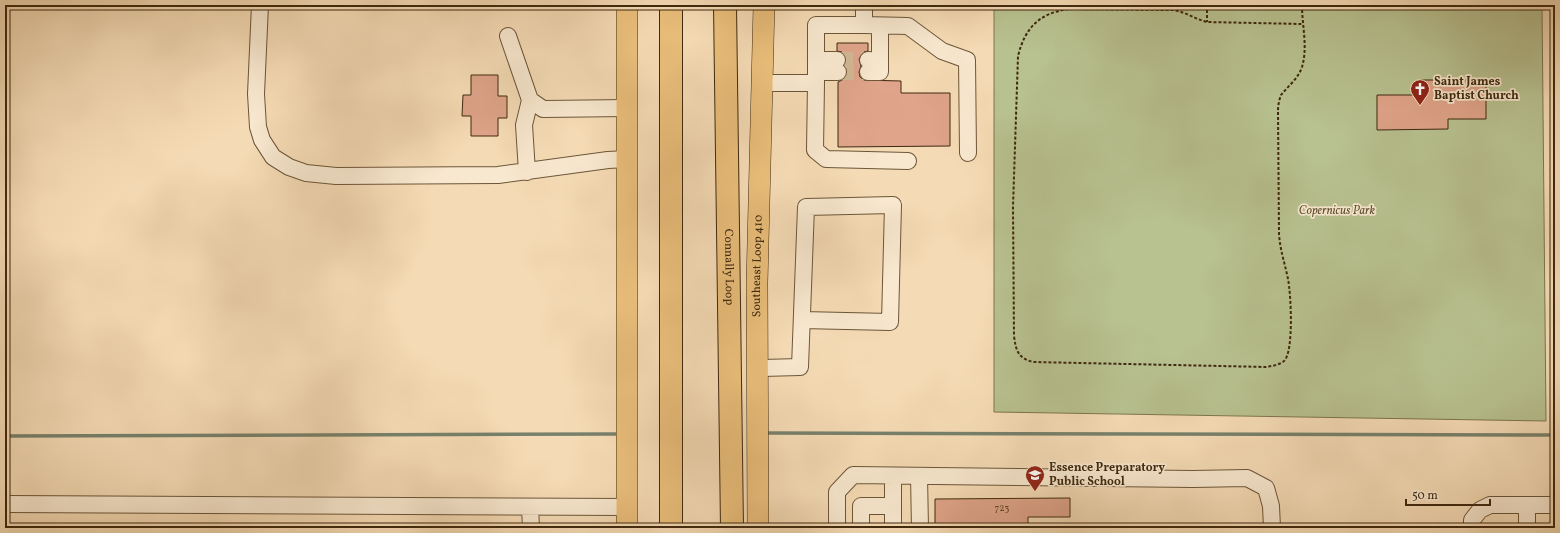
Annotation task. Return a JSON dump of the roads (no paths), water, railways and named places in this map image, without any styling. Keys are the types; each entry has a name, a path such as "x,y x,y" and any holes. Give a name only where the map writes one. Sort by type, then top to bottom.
{"highway":[{"path":"671,5 671,528"},
{"name":"Connally Loop","path":"726,5 725,80 732,528"},
{"path":"725,80 737,5"}],"main road":[{"path":"627,5 627,528"},
{"name":"Southeast Loop 410","path":"758,528 757,368 761,83 764,5"}],"lane":[{"path":"260,5 256,94 258,127 262,140 273,157 289,167 306,173 336,176 498,175 608,160 627,159"},
{"path":"864,5 872,25 874,66"},
{"path":"908,160 826,159 815,150 816,25 908,26 942,51 967,60 968,153"},
{"path":"508,36 530,100 524,125 527,172"},
{"path":"761,83 838,66"},
{"path":"530,100 543,109 627,108"},
{"path":"757,368 800,367 806,207 893,205 890,322 802,320"},
{"path":"837,528 837,492 853,475 1193,479 1246,478 1266,488 1272,506 1272,528"},
{"path":"893,476 893,528"},
{"path":"919,476 920,528"},
{"path":"5,504 627,507"},
{"path":"1472,528 1472,520 1480,510 1490,505 1555,505"},
{"path":"1527,505 1527,528"},
{"path":"861,528 861,506 893,506"},
{"path":"530,507 531,528"}],"waterway":[{"path":"764,433 1555,435"},
{"path":"5,436 617,434"}],"tunnel":[{"path":"837,60 868,60"},
{"path":"838,72 868,72"}],"place":[{"name":"Saint James Baptist Church","path":"1420,106"},
{"name":"Essence Preparatory Public School","path":"1035,492"}],"park label":[{"name":"Copernicus Park","path":"1337,211"}]}
